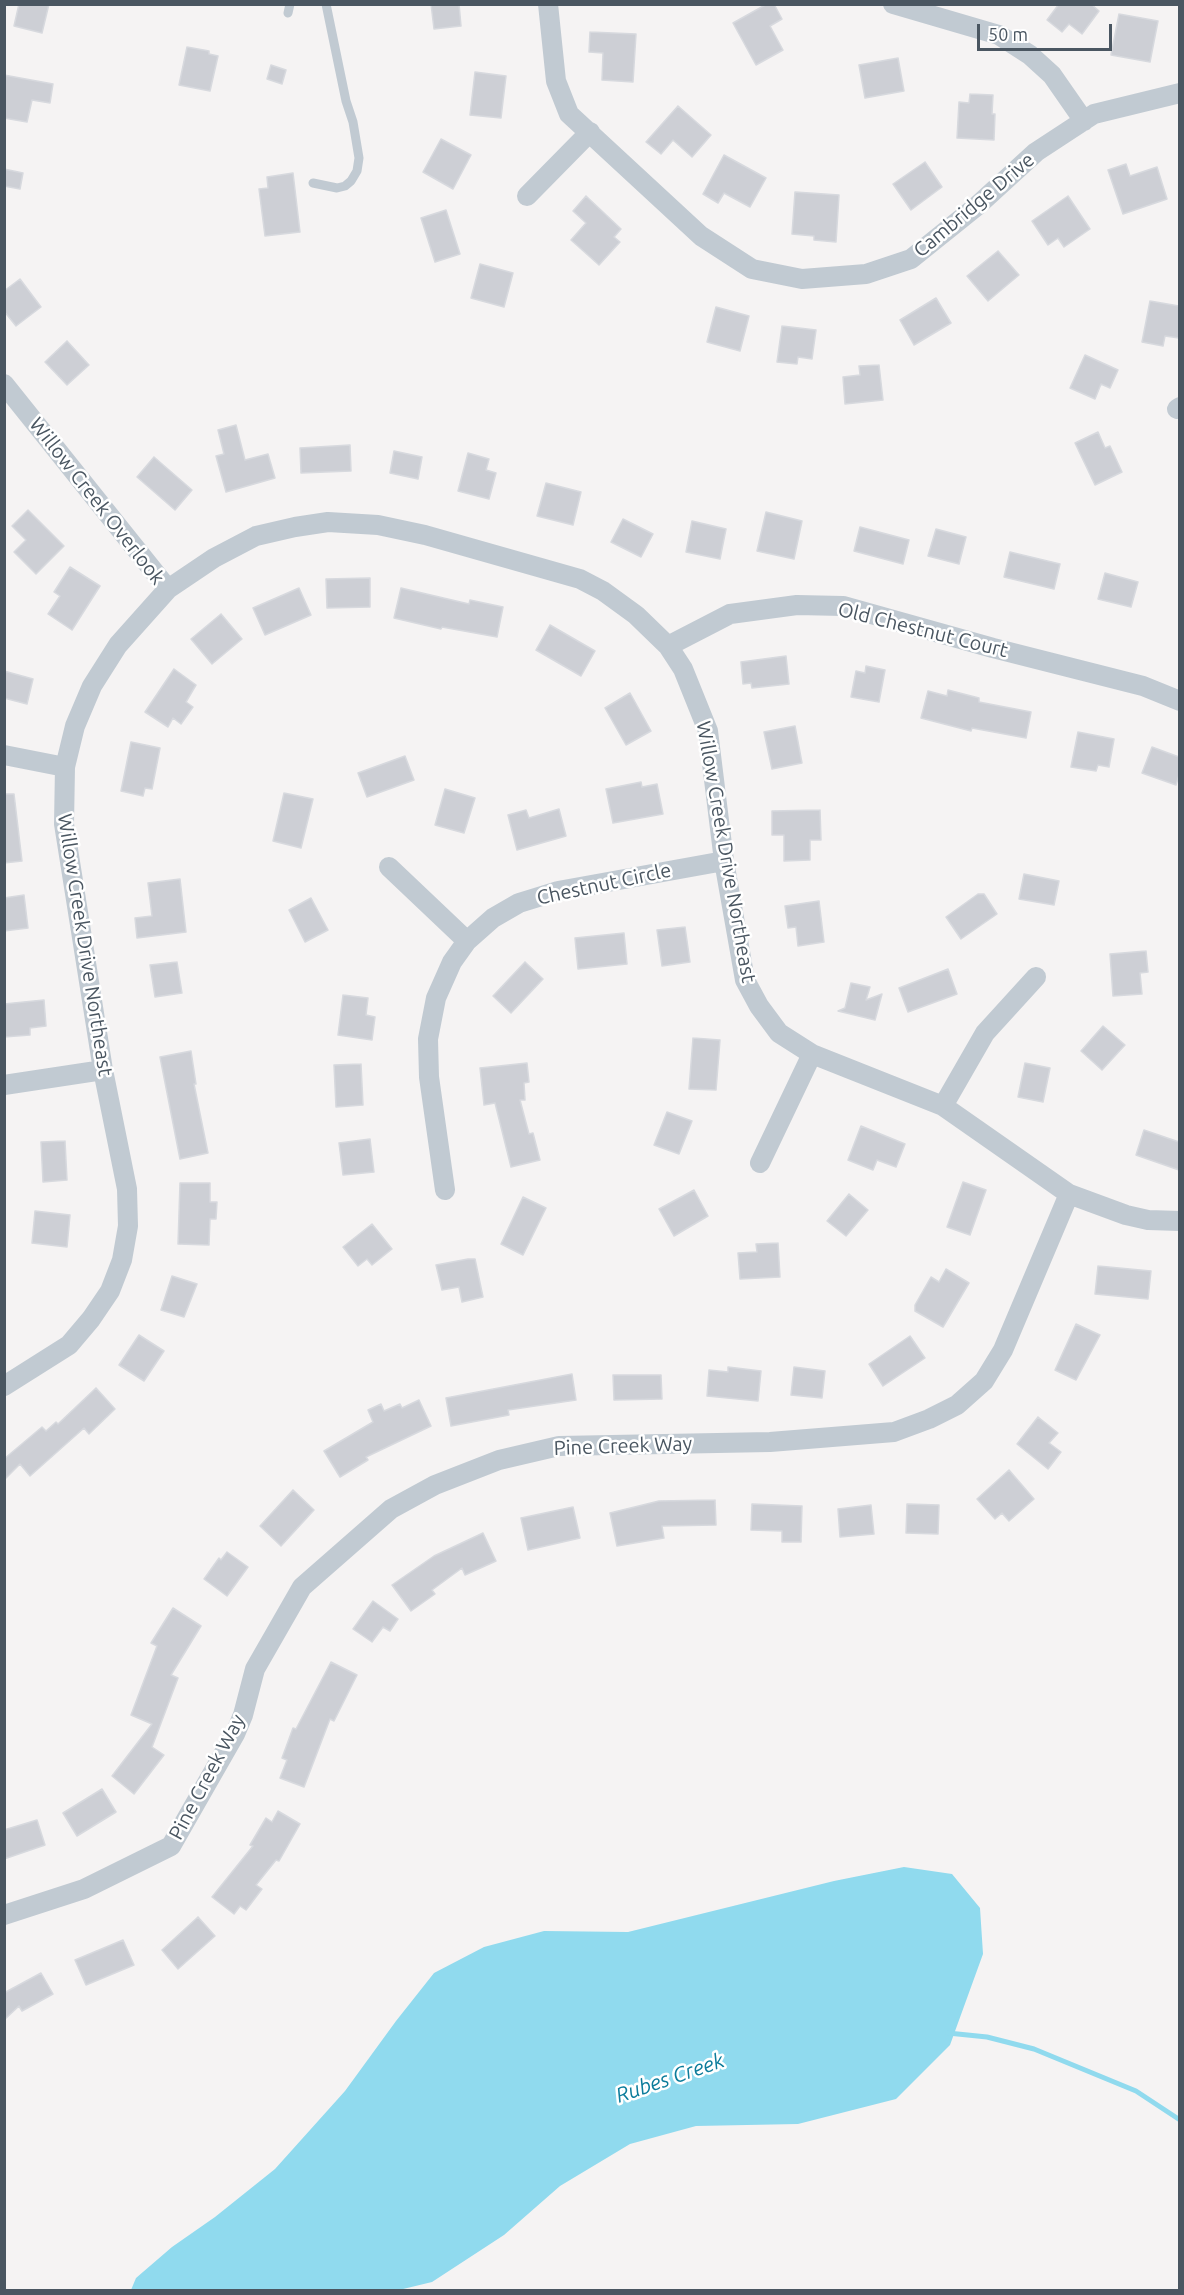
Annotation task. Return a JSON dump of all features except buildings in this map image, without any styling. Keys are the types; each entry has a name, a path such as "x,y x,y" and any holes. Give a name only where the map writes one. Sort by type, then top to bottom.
{"street":[{"name":"Cambridge Drive","path":"548,4 556,81 569,114 701,236 752,269 802,279 866,274 911,259 977,206 1036,152 1094,114 1179,93"},
{"path":"893,4 999,35 1030,55 1052,75 1084,121"},
{"path":"526,196 590,132"},
{"name":"Willow Creek Overlook","path":"4,384 168,589"},
{"name":"Willow Creek Drive Northeast","path":"4,1386 69,1345 91,1319 110,1291 122,1260 128,1226 127,1189 103,1070 64,824 65,767 75,726 92,686 118,645 168,589 214,558 256,536 295,526 328,522 378,525 426,535 580,579 603,591 636,615 668,646 683,669 708,731 724,861 744,980 759,1006 779,1033 812,1054 944,1106 1069,1194 1126,1215 1148,1220 1179,1221"},
{"name":"Old Chestnut Court","path":"668,646 730,614 797,605 843,606 993,648 1143,686 1179,701"},
{"path":"4,755 65,767"},
{"name":"Chestnut Circle","path":"446,1190 429,1077 428,1039 436,998 452,962 467,941 493,918 519,903 558,891 724,861"},
{"path":"389,867 467,941"},
{"path":"944,1106 985,1033 1036,977"},
{"path":"760,1163 812,1054"},
{"path":"4,1086 103,1070"},
{"name":"Pine Creek Way","path":"4,1915 84,1888 171,1846 235,1734 243,1715 255,1669 302,1587 391,1509 435,1485 499,1460 559,1446 770,1442 894,1432 957,1406 984,1381 1003,1350 1069,1194"}],"lane":[{"path":"313,183 337,188 345,186 357,171 359,158 326,4"}],"water":[{"path":"904,1867 952,1874 980,1908 983,1954 950,2045 896,2099 798,2124 696,2126 630,2144 560,2186 504,2235 432,2282 399,2290 131,2290 136,2278 172,2247 215,2217 275,2169 345,2091 434,1973 484,1947 544,1931 628,1932 834,1881"}],"waterway":[{"name":"Rubes Creek","path":"948,2033 987,2037 1034,2049 1136,2091 1180,2120"}]}
